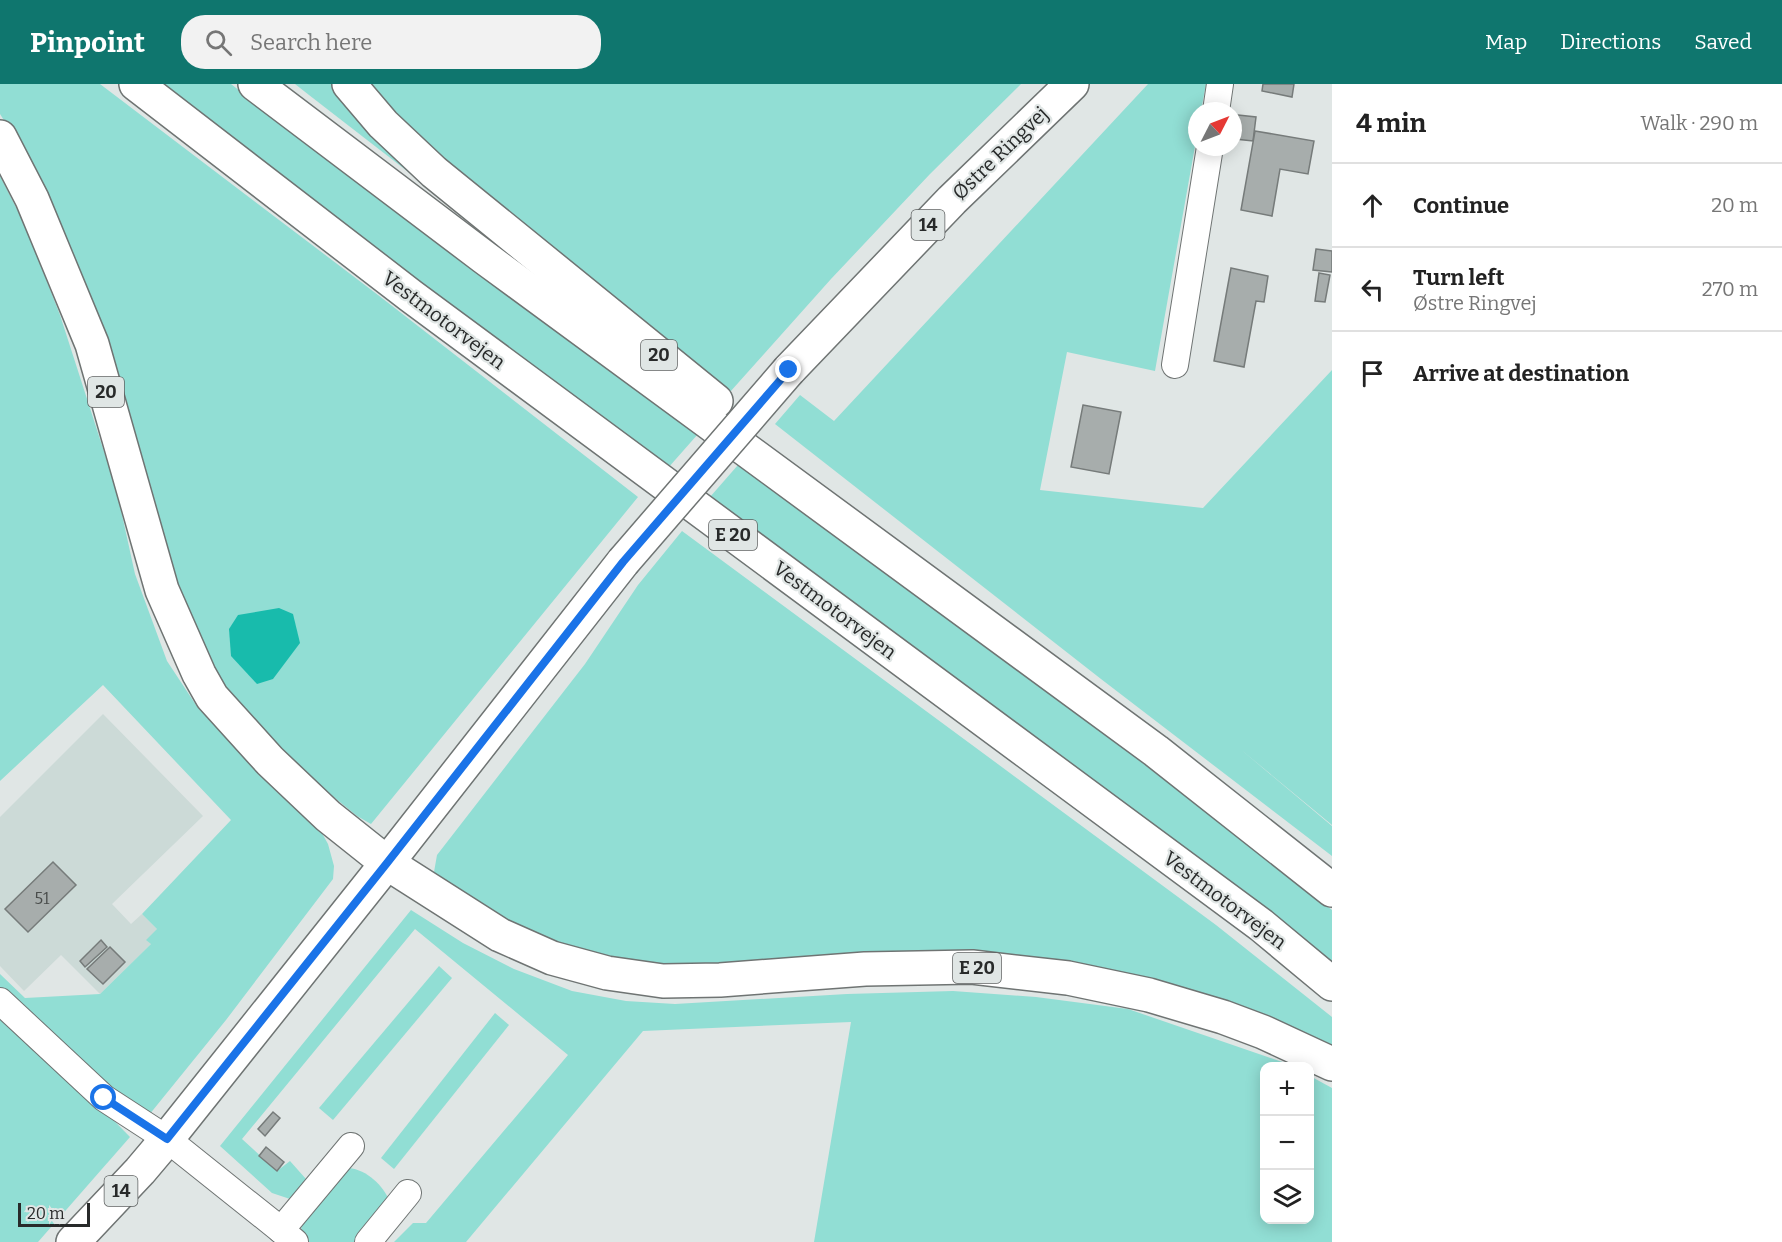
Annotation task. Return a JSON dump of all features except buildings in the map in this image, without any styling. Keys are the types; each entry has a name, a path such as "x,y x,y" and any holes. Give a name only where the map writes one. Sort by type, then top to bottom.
{"main road":[{"name":"Vestmotorvejen","path":"136,84 430,310 1261,925 1332,984"},
{"path":"255,84 494,265 1156,752 1332,890"},
{"name":"20","path":"349,84 383,124 434,172 695,384 975,619"},
{"name":"Østre Ringvej","path":"73,1242 167,1139 623,562 789,370 952,200 1072,84"},
{"name":"20","path":"0,137 33,199 92,344 162,590 212,697 270,761 328,816 387,863"},
{"name":"E 20","path":"387,863 500,935 552,958 607,973 663,981 720,980 916,967 972,968 1068,978 1149,995 1223,1017 1263,1032 1332,1065"}],"street":[{"path":"1217,102 1220,84"},
{"path":"1175,365 1209,156"},
{"path":"0,1001 104,1098 167,1139 288,1236 351,1146"},
{"path":"368,1242 408,1193"}],"shaded area":[{"path":"0,84 100,84 378,295 638,497 371,824 357,816 271,746 221,684 192,633 10,130 0,114"},
{"path":"161,84 231,84 698,434 668,468 365,243"},
{"path":"295,84 334,84 451,205 309,95"},
{"path":"370,84 1021,84 930,174 831,279 730,392 435,153 389,108"},
{"path":"1148,84 1206,84 1203,102 1188,102 1188,156 1193,156 1155,371 1067,352 1040,490 1203,508 1332,370 1332,825 1239,748 1332,826 1332,856 775,424 800,395 834,421"},
{"path":"0,176 25,225 60,315 117,492 135,574 167,661 198,708 277,792 318,826 328,844 334,866 333,879 226,1020 149,1115 141,1113 0,995 0,974 25,998 100,994 151,944 146,940 157,929 142,914 231,820 103,685 0,781"},
{"path":"738,465 1135,757 1332,910 1332,962 1112,794 710,497"},
{"path":"682,531 1216,925 1332,1017 1332,1056 1233,1008 778,965 617,964 504,924 434,872 437,855 585,664 638,585"},
{"path":"279,608 293,614 300,643 273,679 257,684 231,656 229,629 238,615"},
{"path":"103,714 203,816 112,904 131,924 142,914 157,929 151,944 100,994 61,955 24,991 0,966 0,817"},
{"path":"411,910 463,943 514,969 572,991 626,1001 675,1004 847,994 953,991 1036,997 1128,1009 1282,1062 1260,1062 1260,1224 1314,1224 1314,1078 1332,1088 1332,1242 814,1242 851,1022 643,1031 466,1242 394,1242 413,1223 426,1223 568,1055 415,929 242,1139 277,1171 290,1161 306,1179 293,1200 272,1193 220,1146"},
{"path":"439,966 452,978 333,1120 319,1108"},
{"path":"0,1004 130,1137 38,1242 0,1242"},
{"path":"495,1013 509,1025 394,1169 381,1158"},
{"path":"349,1168 356,1169 374,1179 390,1202 355,1242 309,1242 301,1232 302,1222"}],"route":[{"path":"104,1098 167,1139 623,562 789,370"}]}
